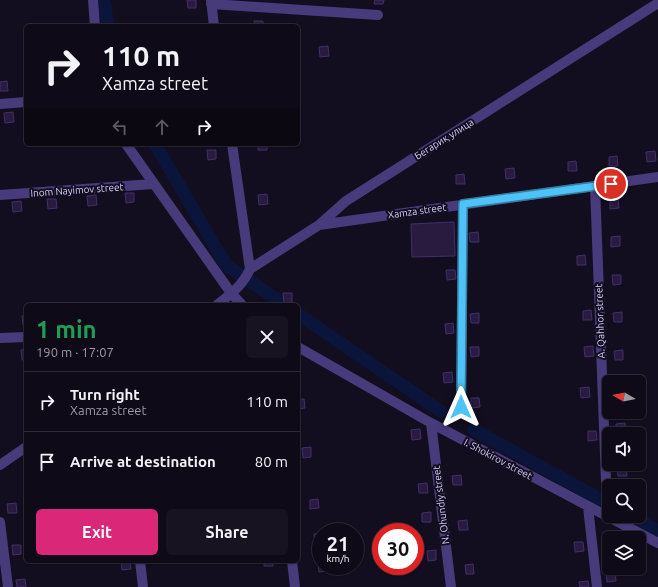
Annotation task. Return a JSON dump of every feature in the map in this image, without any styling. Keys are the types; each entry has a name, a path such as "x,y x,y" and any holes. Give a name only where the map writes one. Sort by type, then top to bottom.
{"street":[{"path":"93,0 95,24"},
{"path":"214,24 211,2 378,15"},
{"name":"Бегариқ улица","path":"219,303 245,278 319,225 346,201 658,3"},
{"path":"0,104 24,102"},
{"path":"127,146 231,293 240,303"},
{"path":"232,146 245,278"},
{"name":"Xamza street","path":"319,225 658,177"},
{"name":"Inom Nayimov street","path":"0,195 153,184"},
{"name":"A. Qahhor street","path":"595,186 606,479"},
{"path":"461,407 463,204"},
{"path":"0,338 24,337"},
{"name":"I. Shokirov street","path":"300,348 431,423 658,544"},
{"name":"N. Ohundiy street","path":"431,423 451,587"},
{"path":"0,465 24,448"},
{"path":"588,507 597,587"},
{"path":"0,522 8,587"},
{"path":"140,563 143,587"},
{"path":"292,563 295,587"}],"building":[{"path":"187,0 196,0 196,8 188,8"},
{"path":"375,0 384,0 383,4 374,4"},
{"path":"254,21 263,21 263,24 255,24"},
{"path":"328,46 329,56 320,57 319,47"},
{"path":"7,81 8,91 0,91 0,82"},
{"path":"13,112 14,122 5,123 4,113"},
{"path":"258,146 267,146 267,150 258,150"},
{"path":"207,150 216,150 216,159 208,160"},
{"path":"655,151 656,161 647,162 646,152"},
{"path":"617,156 618,166 609,166 609,157"},
{"path":"576,161 577,171 568,171 568,162"},
{"path":"514,168 515,178 506,179 505,169"},
{"path":"464,174 465,184 456,184 456,175"},
{"path":"125,193 134,193 134,202 126,203"},
{"path":"267,194 268,204 259,205 258,195"},
{"path":"96,195 97,205 88,206 87,196"},
{"path":"618,198 619,208 610,209 610,199"},
{"path":"47,199 56,199 57,208 48,209"},
{"path":"21,201 22,211 13,212 12,202"},
{"path":"454,222 455,256 412,257 411,224"},
{"path":"478,232 479,242 470,242 469,233"},
{"path":"620,236 620,246 611,247 611,237"},
{"path":"585,255 586,265 577,265 577,256"},
{"path":"446,270 455,270 456,279 447,280"},
{"path":"612,275 621,275 621,284 613,285"},
{"path":"283,293 292,293 292,302 284,303"},
{"path":"591,310 592,320 583,320 583,311"},
{"path":"622,312 622,322 614,322 613,313"},
{"path":"479,313 479,323 471,323 470,314"},
{"path":"22,316 24,316 24,325"},
{"path":"453,323 454,333 446,334 445,324"},
{"path":"593,346 594,356 585,357 584,347"},
{"path":"470,347 479,347 479,356 471,357"},
{"path":"24,349 24,360 22,360 21,350"},
{"path":"623,350 623,360 615,360 614,351"},
{"path":"452,372 453,382 444,383 443,373"},
{"path":"589,387 590,397 581,398 580,388"},
{"path":"471,398 479,398 480,407 471,408"},
{"path":"300,399 304,399 305,408 300,409"},
{"path":"625,423 625,427 616,427 616,424"},
{"path":"420,429 421,439 412,440 411,430"},
{"path":"588,431 596,431 597,440 588,441"},
{"path":"311,447 311,457 303,458 302,448"},
{"path":"617,471 626,471 627,476 618,476"},
{"path":"461,475 462,485 453,485 452,476"},
{"path":"427,483 428,493 419,493 418,484"},
{"path":"318,499 319,508 310,509 310,500"},
{"path":"16,503 17,513 8,513 7,504"},
{"path":"431,512 431,522 422,522 422,513"},
{"path":"467,520 468,530 459,530 458,521"},
{"path":"574,542 583,542 584,551 575,552"},
{"path":"12,545 21,545 21,554 13,555"},
{"path":"436,550 436,560 428,561 427,551"},
{"path":"121,563 130,563 131,569 122,570"},
{"path":"264,563 273,563 273,566 264,566"},
{"path":"473,564 474,574 466,574 465,565"},
{"path":"606,575 615,575 616,581 607,582"},
{"path":"25,579 26,587 17,587 16,580"},
{"path":"588,581 589,587 580,587 579,582"}],"waterway":[{"path":"104,0 108,24"},
{"path":"156,146 226,265 282,303"},
{"path":"300,315 442,412"},
{"path":"474,430 602,500"},
{"path":"644,523 658,531"}],"route":[{"path":"461,407 463,204 611,184"}]}
